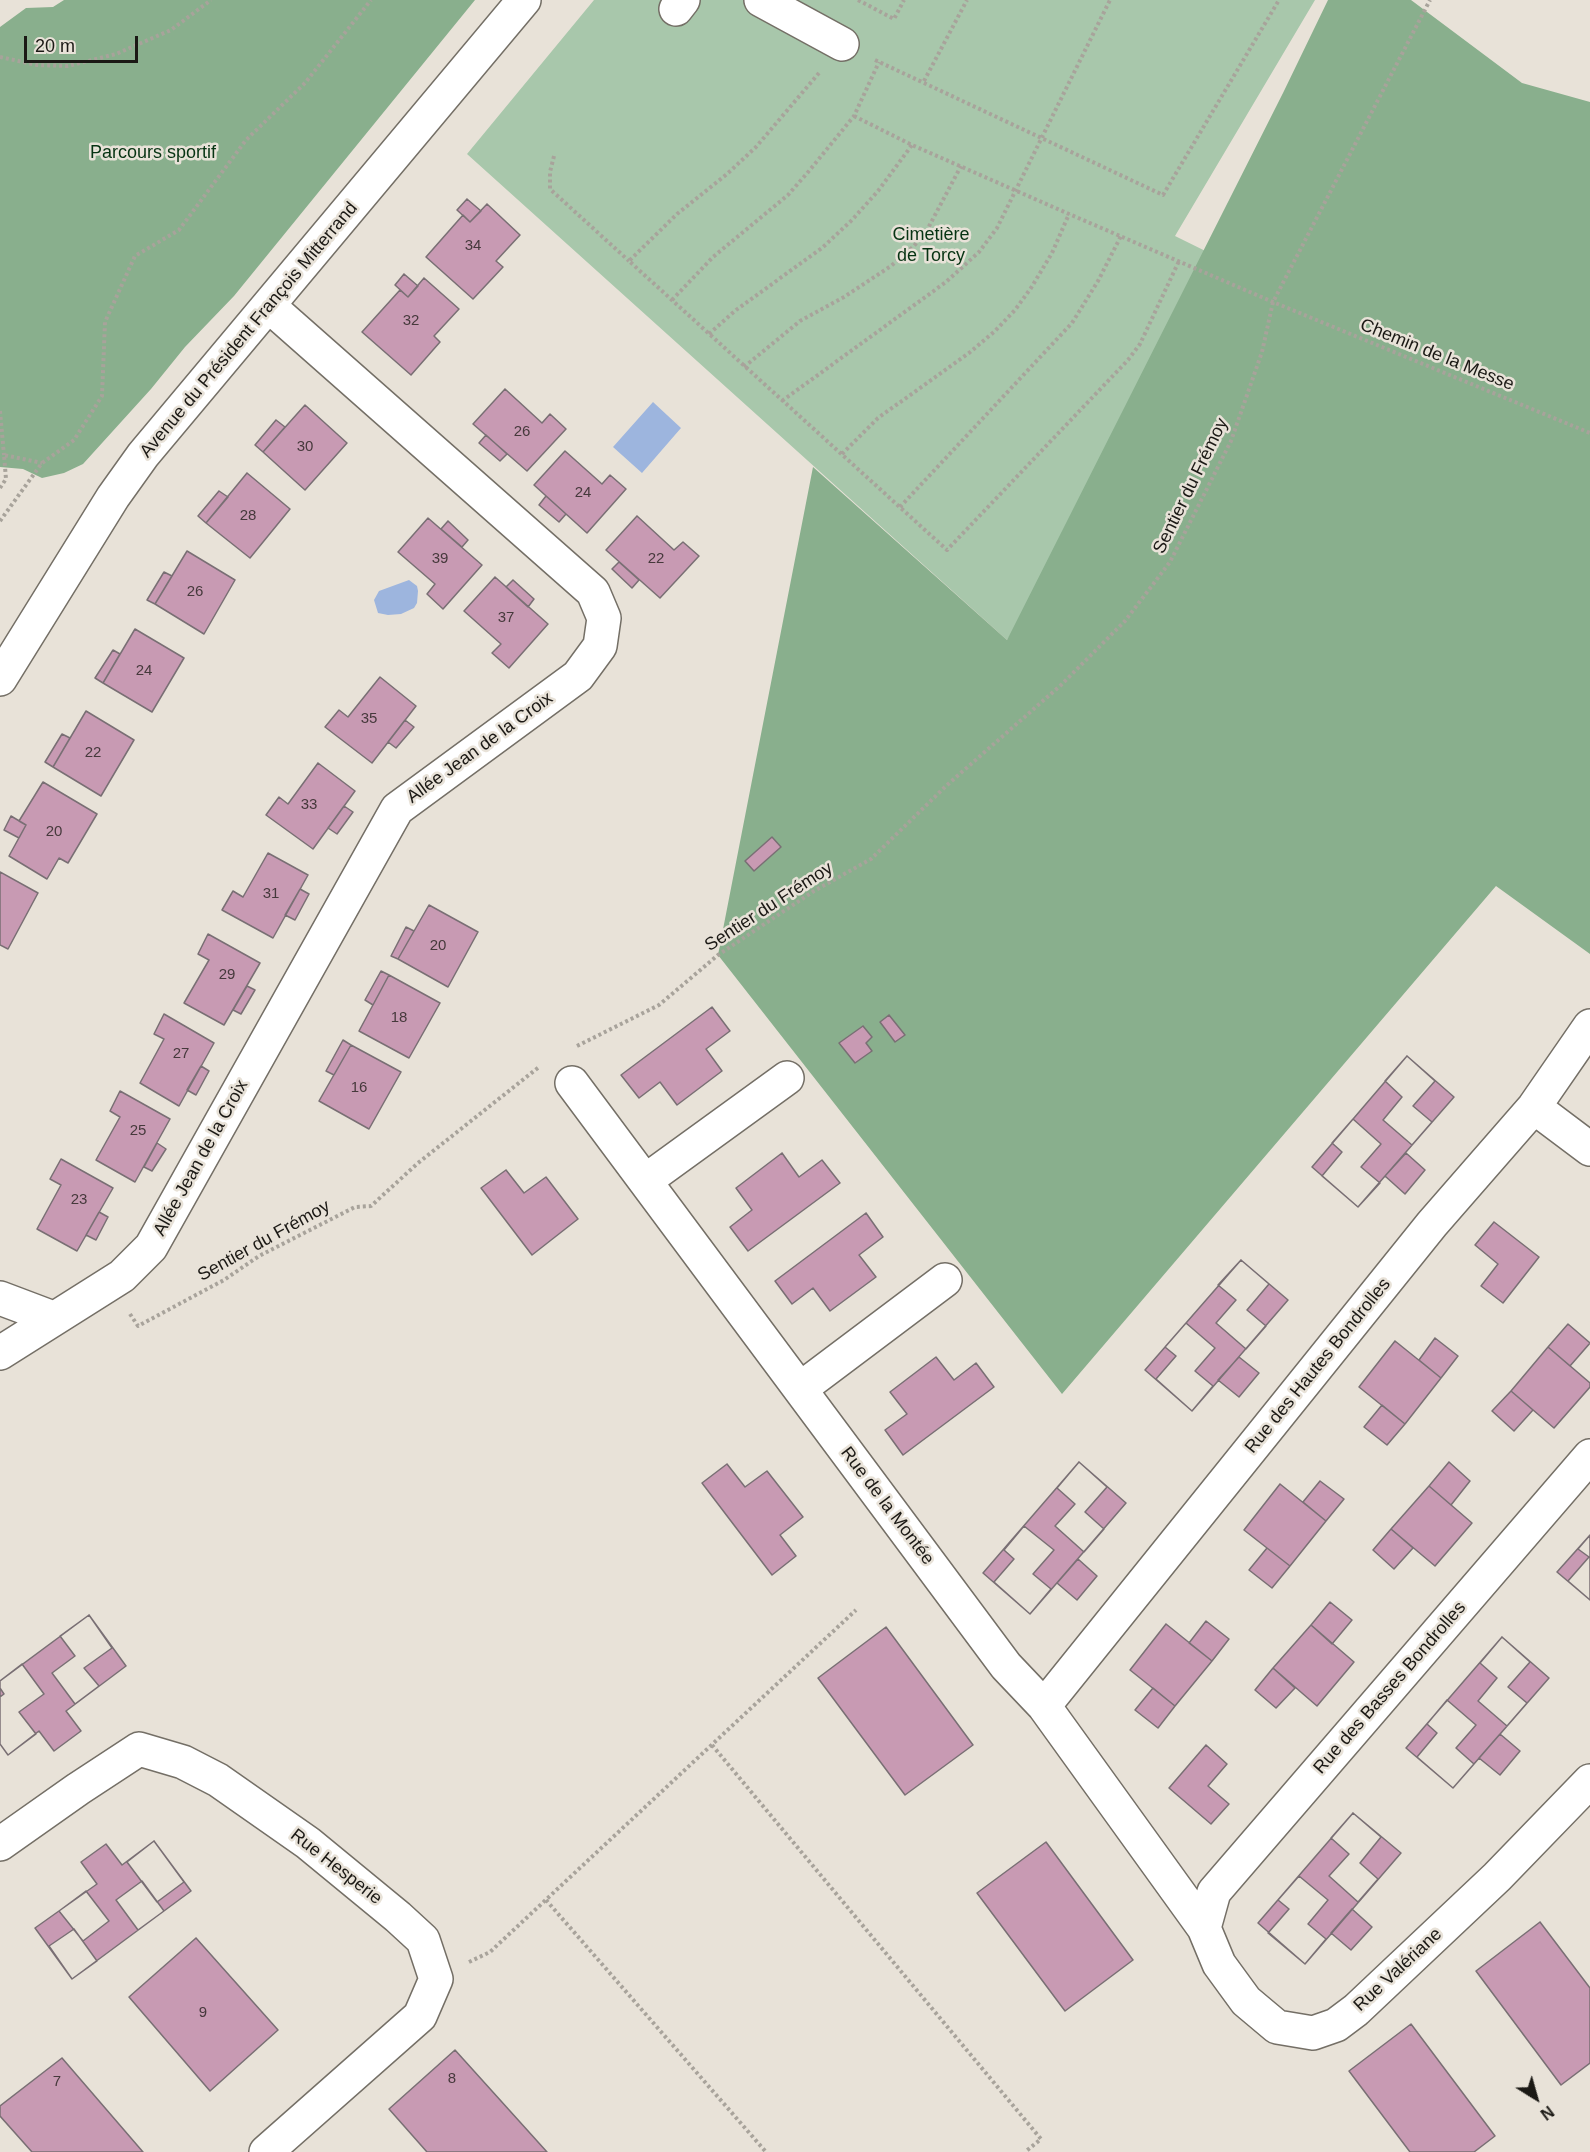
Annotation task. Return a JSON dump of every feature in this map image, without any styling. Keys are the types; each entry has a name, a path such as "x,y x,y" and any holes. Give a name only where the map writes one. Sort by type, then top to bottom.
{"street":[{"name":"Avenue du Président François Mitterrand","path":"0,679 113,497 143,455 524,0"},
{"path":"761,0 842,44"},
{"name":"Allée Jean de la Croix","path":"0,1353 122,1276 151,1247 397,809 578,676 600,646 604,618 593,592 269,306"},
{"name":"Rue des Hautes Bondrolles","path":"1044,1706 1432,1224 1534,1107 1590,1026"},
{"path":"645,1181 787,1078"},
{"name":"Rue de la Montée","path":"572,1083 1006,1666 1044,1706 1204,1928"},
{"path":"1534,1107 1590,1149"},
{"path":"800,1389 945,1280"},
{"path":"0,1298 53,1318"},
{"name":"Rue des Basses Bondrolles","path":"1204,1928 1214,1892 1590,1456"},
{"name":"Rue Hesperie","path":"0,1844 139,1749 171,1758 218,1780 308,1843 398,1917 423,1940 436,1979"},
{"name":"Rue Valériane","path":"1204,1928 1219,1964 1246,2001 1277,2026 1313,2033 1336,2025 1386,1983 1497,1877 1590,1781"},
{"path":"266,2152 420,2016 436,1979"}],"path":[{"path":"0,57 37,65 68,66 116,54 171,30 211,0"},
{"path":"0,521 42,463 74,440 102,396 105,322 135,256 179,230 246,140 304,83 371,0"},
{"path":"858,0 894,19 904,0"},
{"path":"924,81 967,0"},
{"path":"782,401 954,274 979,252 997,228 1110,0"},
{"path":"629,261 677,214 727,174 756,147 842,44 1163,195 1279,0"},
{"name":"Sentier du Frémoy","path":"571,1050 659,1005 718,955 814,891 871,859 946,786 1061,685 1125,621 1170,562 1231,441 1262,352 1273,302 1430,0"},
{"path":"672,300 713,257 788,195 854,116 879,62"},
{"name":"Chemin de la Messe","path":"854,116 912,145 1273,302 1590,433"},
{"path":"709,334 736,310 789,273 837,234 878,191 912,145"},
{"path":"555,156 550,172 550,189 947,550 1128,360 1140,344 1179,261"},
{"path":"744,367 800,321 844,297 891,266 913,247 926,232 961,166"},
{"path":"842,454 878,418 969,353 1015,310 1052,253 1069,214"},
{"path":"900,507 1072,322 1121,236"},
{"path":"0,411 6,479 0,488"},
{"path":"4,455 42,463"},
{"name":"Sentier du Frémoy","path":"109,1283 138,1326 224,1280 270,1250 355,1207 371,1206 418,1163 540,1066"},
{"path":"436,1979 490,1952 856,1610"},
{"path":"712,1745 1041,2139 1025,2152"},
{"path":"546,1900 766,2152"}],"green space":[{"name":"Parcours sportif","path":"64,0 475,0 234,296 185,347 151,389 83,464 64,473 42,478 23,469 0,467 0,27 26,8 53,7"},
{"name":"Cimetière de Torcy","path":"594,0 1315,0 1175,236 1252,274 1007,640 467,154"},
{"path":"1328,0 1411,0 1522,83 1590,102 1590,954 1496,886 1062,1394 718,955 813,467 1007,640"}],"water":[{"path":"653,402 681,428 642,473 613,447"},
{"path":"409,580 417,586 418,591 414,608 401,614 378,613 374,600 379,591"}],"building":[{"path":"467,199 481,211 470,222 457,210"},
{"path":"487,204 520,235 496,261 503,267 473,299 426,257 463,215 470,222"},
{"path":"404,274 418,286 408,297 395,285"},
{"path":"424,278 459,309 434,336 440,342 411,375 362,332 400,290 408,297"},
{"path":"505,389 542,423 550,414 566,429 527,471 473,424"},
{"path":"305,405 347,443 305,490 263,452"},
{"path":"276,420 285,427 263,452 255,445"},
{"path":"486,435 507,454 500,461 479,443"},
{"path":"565,451 602,484 610,475 626,489 587,533 534,485"},
{"path":"247,473 290,509 250,558 206,523"},
{"path":"219,491 228,497 206,523 198,516"},
{"path":"546,496 566,514 559,522 539,505"},
{"path":"637,516 674,550 683,542 699,556 660,598 606,550"},
{"path":"428,518 482,565 443,609 427,594 435,584 398,552"},
{"path":"448,521 468,540 462,547 441,529"},
{"path":"187,551 235,580 204,634 155,604"},
{"path":"619,562 639,580 632,588 612,569"},
{"path":"164,572 172,576 155,604 147,600"},
{"path":"495,577 548,624 509,668 492,653 501,644 464,611"},
{"path":"513,580 534,599 528,607 506,587"},
{"path":"135,629 184,658 152,712 103,683"},
{"path":"113,650 120,654 103,683 95,678"},
{"path":"380,677 416,706 372,763 325,727 339,710 348,717"},
{"path":"86,711 134,740 101,796 53,767"},
{"path":"405,720 414,727 396,748 388,742"},
{"path":"62,734 70,738 53,767 45,762"},
{"path":"318,763 355,791 313,849 266,815 279,797 288,804"},
{"path":"43,782 97,814 68,863 59,858 47,879 9,856 26,825 19,821"},
{"path":"344,806 353,812 337,834 328,828"},
{"path":"11,816 26,825 19,838 4,830"},
{"path":"772,837 781,847 754,871 745,861"},
{"path":"268,853 308,875 273,938 222,910 233,891 243,897"},
{"path":"0,872 38,893 8,949 0,945"},
{"path":"300,889 309,894 295,920 285,915"},
{"path":"429,905 478,932 448,987 398,959"},
{"path":"406,927 414,931 398,959 391,956"},
{"path":"208,934 260,963 224,1025 184,1003 209,960 198,954"},
{"path":"381,971 389,975 373,1005 365,1000"},
{"path":"389,975 440,1003 409,1058 359,1031"},
{"path":"247,986 255,990 241,1014 233,1010"},
{"path":"712,1007 730,1031 706,1049 722,1071 677,1105 660,1082 639,1098 621,1075"},
{"path":"164,1014 214,1043 179,1106 140,1083 164,1039 154,1034"},
{"path":"889,1015 905,1035 895,1042 880,1022"},
{"path":"863,1026 872,1037 866,1043 872,1051 855,1063 839,1043"},
{"path":"343,1040 351,1045 334,1075 326,1071"},
{"path":"351,1045 401,1072 369,1129 319,1101"},
{"path":"1407,1056 1435,1081 1413,1106 1432,1122 1412,1145 1383,1120 1402,1097 1385,1081"},
{"path":"1407,1056 1454,1097 1358,1207 1312,1167"},
{"path":"201,1066 209,1071 196,1095 187,1090"},
{"path":"120,1091 170,1119 135,1182 96,1160 120,1117 110,1111"},
{"path":"1353,1119 1381,1144 1361,1167 1380,1183 1358,1207 1322,1176 1342,1152 1332,1143"},
{"path":"157,1143 166,1149 152,1171 144,1167"},
{"path":"782,1153 799,1177 822,1160 840,1183 748,1251 730,1227 752,1210 736,1188"},
{"path":"1406,1153 1425,1170 1405,1194 1385,1176"},
{"path":"61,1159 113,1188 77,1251 37,1229 61,1185 50,1179"},
{"path":"506,1170 524,1193 546,1177 578,1219 532,1255 481,1188"},
{"path":"99,1212 108,1217 96,1240 86,1235"},
{"path":"866,1213 883,1237 859,1255 876,1277 830,1311 813,1288 792,1304 775,1281"},
{"path":"1494,1222 1539,1257 1503,1303 1481,1286 1498,1264 1475,1245"},
{"path":"1241,1260 1269,1284 1247,1310 1266,1326 1246,1349 1216,1323 1236,1300 1218,1285"},
{"path":"1241,1260 1288,1300 1192,1411 1145,1370"},
{"path":"1186,1323 1215,1348 1195,1371 1213,1386 1192,1411 1156,1379 1176,1356 1165,1347"},
{"path":"1568,1324 1590,1343 1570,1366 1548,1347"},
{"path":"1435,1338 1458,1356 1441,1378 1419,1360"},
{"path":"1395,1341 1441,1378 1405,1424 1359,1387"},
{"path":"1548,1347 1590,1383 1590,1387 1554,1428 1511,1391"},
{"path":"936,1357 954,1380 976,1363 994,1387 903,1455 885,1430 907,1414 890,1392"},
{"path":"1239,1357 1259,1373 1239,1397 1218,1380"},
{"path":"1511,1391 1533,1410 1514,1431 1492,1411"},
{"path":"1382,1405 1405,1424 1387,1445 1364,1427"},
{"path":"1079,1462 1107,1487 1085,1512 1104,1529 1084,1552 1055,1526 1075,1504 1057,1488"},
{"path":"1079,1462 1126,1503 1030,1614 983,1573"},
{"path":"1449,1462 1470,1481 1451,1505 1429,1486"},
{"path":"727,1464 745,1487 767,1471 803,1517 780,1535 796,1556 772,1575 702,1483"},
{"path":"1320,1481 1344,1499 1326,1521 1303,1502"},
{"path":"1280,1484 1326,1521 1290,1566 1244,1530"},
{"path":"1429,1486 1472,1523 1435,1566 1391,1529"},
{"path":"1024,1526 1054,1550 1033,1574 1051,1589 1030,1614 994,1582 1014,1559 1004,1550"},
{"path":"1391,1529 1413,1548 1394,1569 1373,1550"},
{"path":"1590,1535 1590,1600 1568,1581 1589,1557 1578,1549"},
{"path":"1590,1535 1590,1600 1557,1572"},
{"path":"1267,1548 1290,1566 1272,1588 1249,1570"},
{"path":"1078,1559 1097,1576 1077,1600 1057,1583"},
{"path":"1330,1602 1352,1620 1332,1644 1311,1625"},
{"path":"89,1615 112,1648 84,1668 99,1686 75,1704 52,1673 75,1656 60,1636"},
{"path":"89,1615 126,1666 66,1711 81,1731 54,1751 39,1731 8,1755 0,1744 0,1681"},
{"path":"1206,1621 1229,1639 1212,1661 1189,1643"},
{"path":"1166,1624 1212,1661 1175,1706 1130,1670"},
{"path":"1311,1625 1354,1662 1317,1706 1273,1668"},
{"path":"886,1627 973,1745 905,1795 818,1678"},
{"path":"1502,1637 1530,1662 1508,1687 1527,1703 1507,1726 1478,1701 1497,1678 1480,1663"},
{"path":"1502,1637 1549,1678 1453,1788 1406,1748"},
{"path":"22,1664 44,1694 19,1712 36,1734 8,1755 0,1744 0,1697 4,1694 0,1688 0,1681"},
{"path":"1273,1668 1295,1688 1276,1708 1255,1690"},
{"path":"1153,1688 1175,1706 1158,1728 1135,1710"},
{"path":"1447,1700 1476,1725 1456,1748 1474,1764 1453,1788 1417,1757 1437,1733 1427,1724"},
{"path":"1500,1734 1520,1751 1500,1775 1479,1758"},
{"path":"1206,1745 1227,1764 1208,1786 1229,1804 1211,1824 1169,1788"},
{"path":"1353,1813 1381,1837 1360,1863 1378,1879 1358,1902 1329,1876 1349,1854 1331,1838"},
{"path":"1353,1813 1401,1853 1305,1964 1258,1923"},
{"path":"154,1841 184,1882 157,1902 127,1862"},
{"path":"154,1841 191,1891 72,1979 35,1928 97,1884 81,1862 106,1844 122,1865"},
{"path":"1046,1842 1133,1960 1065,2011 977,1893"},
{"path":"1299,1876 1328,1900 1308,1924 1326,1939 1305,1964 1268,1933 1289,1909 1278,1900"},
{"path":"142,1881 164,1911 138,1930 116,1900"},
{"path":"86,1891 109,1921 83,1941 59,1911"},
{"path":"1352,1909 1372,1927 1351,1950 1331,1933"},
{"path":"1540,1922 1590,1988 1590,2063 1561,2085 1476,1971"},
{"path":"74,1929 97,1961 72,1979 49,1946"},
{"path":"196,1938 278,2030 210,2091 129,1997"},
{"path":"1411,2024 1495,2136 1474,2152 1410,2152 1349,2071"},
{"path":"455,2050 547,2152 427,2152 389,2109"},
{"path":"62,2058 143,2152 32,2152 0,2116 0,2106"}]}
